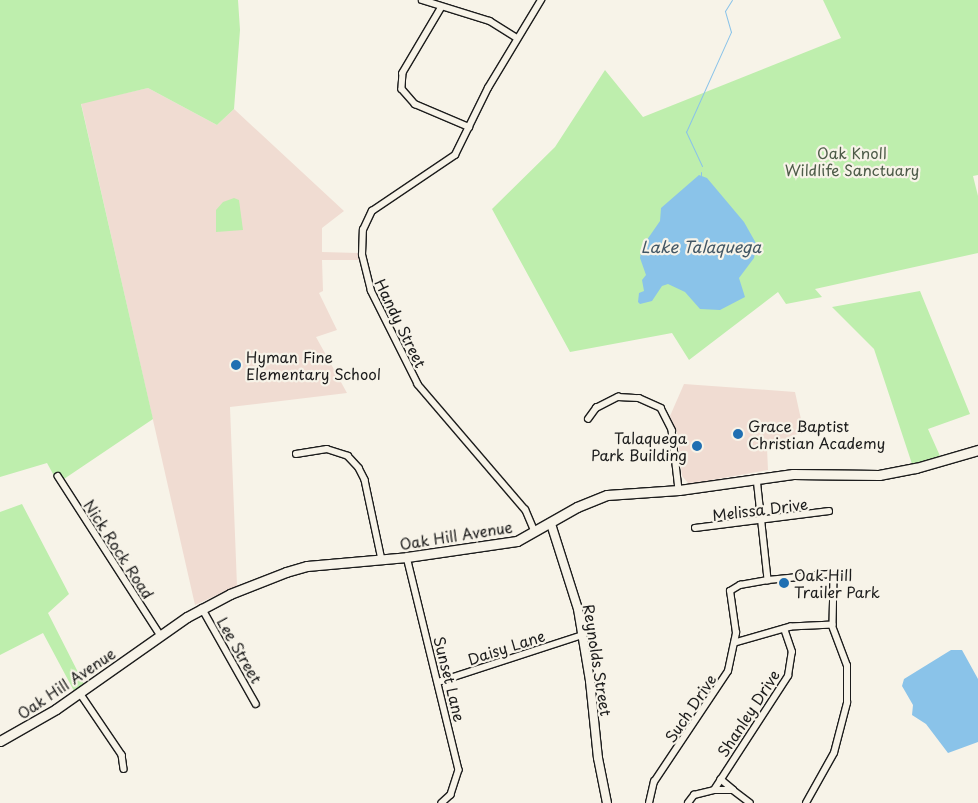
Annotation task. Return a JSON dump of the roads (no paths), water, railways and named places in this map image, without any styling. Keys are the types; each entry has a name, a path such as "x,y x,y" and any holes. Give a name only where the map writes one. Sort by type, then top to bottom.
{"main road":[{"name":"Oak Hill Avenue","path":"0,741 80,693 202,608 286,572 307,566 382,560 503,543 535,533 577,507 607,495 679,490 794,474 878,475 916,468 978,450"}],"street":[{"path":"422,0 490,21 517,38"},
{"name":"Handy Street","path":"535,533 525,510 418,386 379,310 363,265 363,230 372,211 455,155 517,38 541,0"},
{"path":"442,7 404,73 402,89 415,104 469,127"},
{"path":"588,419 596,408 618,397 639,398 661,408 672,430 679,490"},
{"path":"296,454 327,449 348,456 359,468 365,480 382,560"},
{"name":"Nick Rock Road","path":"58,476 161,636"},
{"path":"757,478 768,580 829,574 834,577 835,621 832,626"},
{"name":"Melissa Drive","path":"695,528 829,512"},
{"name":"Reynolds Street","path":"551,524 583,634 598,758 608,803"},
{"name":"Sunset Lane","path":"407,557 459,770 451,795 442,803"},
{"name":"Such Drive","path":"649,803 654,782 722,684 735,643 730,591 740,585 768,580"},
{"name":"Lee Street","path":"202,608 256,704"},
{"path":"735,643 784,629 832,626"},
{"path":"806,803 826,769 840,738 848,686 846,659 832,626"},
{"name":"Shanley Drive","path":"714,790 788,676 792,652 784,629"},
{"name":"Daisy Lane","path":"438,682 583,634"},
{"path":"80,693 122,756 124,769"},
{"path":"721,780 750,803"},
{"path":"688,803 694,795 714,790 733,790"}],"water":[{"name":"Lake Talaquega","path":"699,175 707,178 744,222 757,245 754,258 739,278 745,297 720,310 700,309 685,292 668,284 662,286 652,301 640,304 638,302 639,293 644,291 642,280 646,275 640,258 642,247 660,221 661,208"},
{"path":"951,650 962,650 978,679 978,742 948,753 926,724 912,715 913,705 902,686 904,679"}],"waterway":[{"path":"702,166 686,132 731,32 725,11 732,0"}],"place":[{"name":"Hyman Fine Elementary School","path":"236,365"},
{"name":"Grace Baptist Christian Academy","path":"738,434"},
{"name":"Talaquega Park Building","path":"697,446"},
{"name":"Oak Hill Trailer Park","path":"784,583"}],"park label":[{"name":"Oak Knoll Wildlife Sanctuary","path":"852,160"}]}
